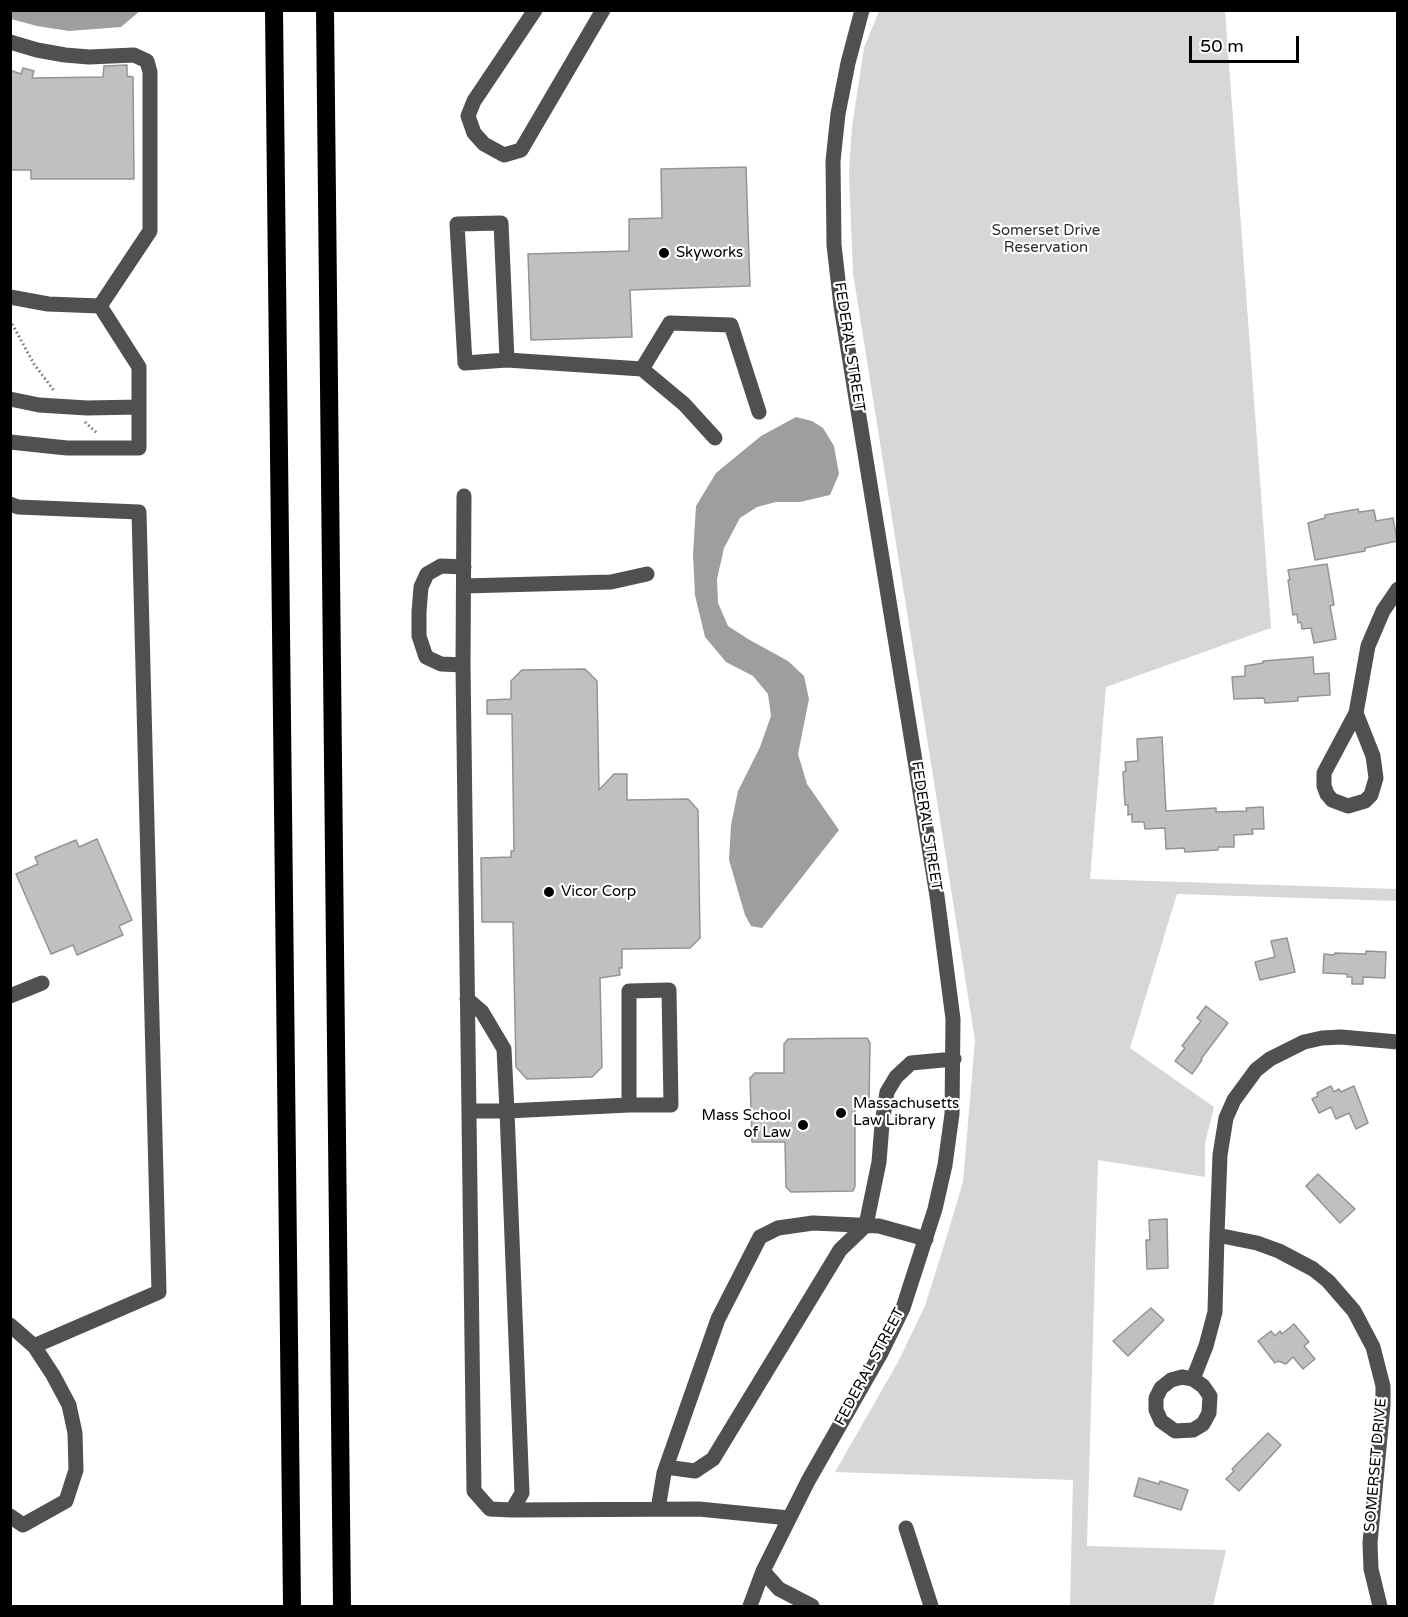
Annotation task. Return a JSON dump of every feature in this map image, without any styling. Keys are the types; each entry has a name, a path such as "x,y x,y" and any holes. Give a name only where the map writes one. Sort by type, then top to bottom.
{"highway":[{"path":"274,10 292,1606"},
{"path":"326,10 342,1606"}],"street":[{"path":"535,10 474,101 468,116 474,133 484,144 504,154 521,150 603,10"},
{"name":"FEDERAL STREET","path":"750,1606 763,1571 808,1480 881,1353 903,1308 936,1209 952,1114 953,1018 937,896 841,306 834,245 833,161 838,114 862,10"},
{"path":"10,42 65,55 89,57 134,55 147,61 150,72 150,231 100,306"},
{"path":"507,360 501,223 457,224 465,363 507,360 642,369 684,404 715,438"},
{"path":"10,297 48,304 100,306"},
{"path":"10,442 68,448 139,448 139,367 100,306"},
{"path":"642,369 670,323 731,325 759,412"},
{"path":"10,399 39,405 139,407"},
{"path":"464,496 463,665 474,1491 490,1509 699,1509 789,1518"},
{"path":"10,504 18,507 139,512 159,1292 34,1346"},
{"path":"463,665 441,664 426,657 419,636 419,612 422,587 427,574 441,566 464,567"},
{"path":"464,585 611,582 647,574"},
{"path":"1356,713 1373,756 1376,778 1371,795 1365,801 1348,806 1332,800 1327,794 1323,778 1328,762 1356,713 1368,646 1383,610 1398,589"},
{"path":"10,996 42,982"},
{"path":"469,1111 671,1105 669,990 629,991 629,1105"},
{"path":"467,999 482,1012 504,1049 522,1493 512,1510"},
{"path":"1194,1379 1206,1347 1215,1312 1222,1136 1226,1118 1243,1085 1256,1071 1286,1049 1304,1042 1341,1037 1398,1042"},
{"path":"666,1467 694,1472 713,1459 840,1250 866,1225 879,1162 887,1092 896,1077 911,1063 954,1059"},
{"path":"657,1509 666,1467 718,1318 760,1237 778,1228 813,1223 879,1226 926,1239"},
{"name":"SOMERSET DRIVE","path":"1217,1235 1257,1243 1279,1251 1313,1269 1335,1288 1354,1311 1373,1347 1383,1386 1370,1543 1371,1569 1380,1606"},
{"path":"10,1325 34,1346 69,1405 75,1433 76,1470 66,1501 23,1525 10,1516"},
{"path":"906,1528 931,1606"},
{"path":"763,1571 779,1589 812,1606"}],"path":[{"path":"10,320 34,364 50,387 111,448"}],"green space":[{"name":"Somerset Drive Reservation","path":"879,11 1225,11 1271,628 1106,687 1090,879 1397,889 1398,901 1177,894 1130,1048 1214,1107 1205,1143 1205,1177 1098,1160 1087,1546 1226,1550 1213,1606 1070,1606 1073,1480 835,1472 898,1362 925,1306 963,1182 975,1040 853,273 849,173 852,127 864,48"}],"shaded area":[{"path":"10,11 140,11 121,27 69,31 11,19"},
{"path":"796,417 812,421 823,428 834,446 839,474 830,495 800,502 776,502 757,507 740,518 724,548 717,579 718,603 728,626 788,661 804,676 809,699 798,754 807,784 839,830 762,928 751,926 745,915 729,860 731,825 738,791 760,747 771,716 768,694 753,676 726,662 705,637 695,595 693,555 696,506 716,473 761,436"}],"building":[{"path":"127,65 127,76 133,77 134,179 31,179 31,170 10,170 10,70 21,74 23,68 34,71 32,78 103,77 104,66"},
{"name":"Skyworks","path":"746,167 750,286 630,290 632,337 531,340 528,254 629,251 629,219 662,218 661,169"},
{"path":"1358,509 1359,512 1374,510 1376,521 1393,518 1397,541 1365,548 1365,551 1315,560 1308,523 1325,518 1325,515"},
{"path":"1327,564 1334,605 1330,606 1336,639 1314,643 1311,628 1302,629 1301,622 1298,623 1297,614 1293,615 1288,570"},
{"path":"1313,657 1314,674 1329,673 1330,695 1298,697 1298,701 1265,703 1264,698 1234,699 1232,677 1245,676 1245,666 1263,663 1263,661"},
{"path":"585,669 597,681 599,790 614,774 627,774 627,800 688,799 698,810 700,938 690,948 622,949 620,975 600,978 602,1067 592,1077 527,1079 516,1067 513,922 482,922 481,858 511,857 511,851 514,851 512,714 487,714 487,700 511,699 511,681 522,670"},
{"path":"1162,737 1166,811 1216,808 1216,812 1247,811 1246,808 1263,807 1264,829 1252,829 1253,834 1234,835 1234,847 1185,852 1184,848 1166,849 1165,828 1145,829 1144,822 1132,822 1132,814 1128,815 1128,805 1125,805 1123,772 1126,771 1125,762 1138,761 1137,739"},
{"path":"97,839 132,920 119,926 123,935 77,955 73,945 51,954 16,874 38,864 35,857 76,840 79,847"},
{"path":"1287,938 1295,972 1260,980 1255,962 1275,957 1271,941"},
{"path":"1366,951 1386,952 1385,978 1363,977 1363,984 1352,984 1352,977 1347,977 1347,974 1323,973 1324,954 1366,954"},
{"path":"1206,1006 1228,1023 1192,1074 1175,1061 1185,1048 1182,1046 1201,1021 1197,1018"},
{"name":"Mass School of Law","path":"867,1038 870,1043 869,1102 866,1107 855,1108 855,1186 853,1191 791,1192 786,1187 785,1142 752,1142 750,1078 755,1073 784,1073 784,1044 788,1039"},
{"path":"1331,1086 1334,1092 1339,1089 1341,1092 1354,1086 1368,1123 1356,1129 1349,1113 1336,1119 1331,1107 1319,1113 1312,1099 1318,1096 1317,1093"},
{"path":"1318,1174 1355,1209 1340,1223 1306,1186"},
{"path":"1167,1219 1168,1268 1147,1269 1146,1240 1150,1240 1149,1220"},
{"path":"1151,1308 1164,1320 1128,1356 1113,1341"},
{"path":"1294,1324 1309,1342 1304,1346 1315,1359 1303,1369 1293,1357 1286,1364 1278,1361 1275,1363 1258,1341 1271,1331 1275,1336 1280,1331 1282,1334"},
{"path":"1268,1433 1281,1445 1239,1491 1226,1479 1234,1471 1232,1469"},
{"path":"1139,1478 1159,1484 1160,1481 1188,1490 1181,1510 1134,1496"}],"place":[{"name":"Skyworks","path":"664,253"},
{"name":"Vicor Corp","path":"549,892"},
{"name":"Massachusetts Law Library","path":"841,1113"},
{"name":"Mass School of Law","path":"803,1125"}]}
